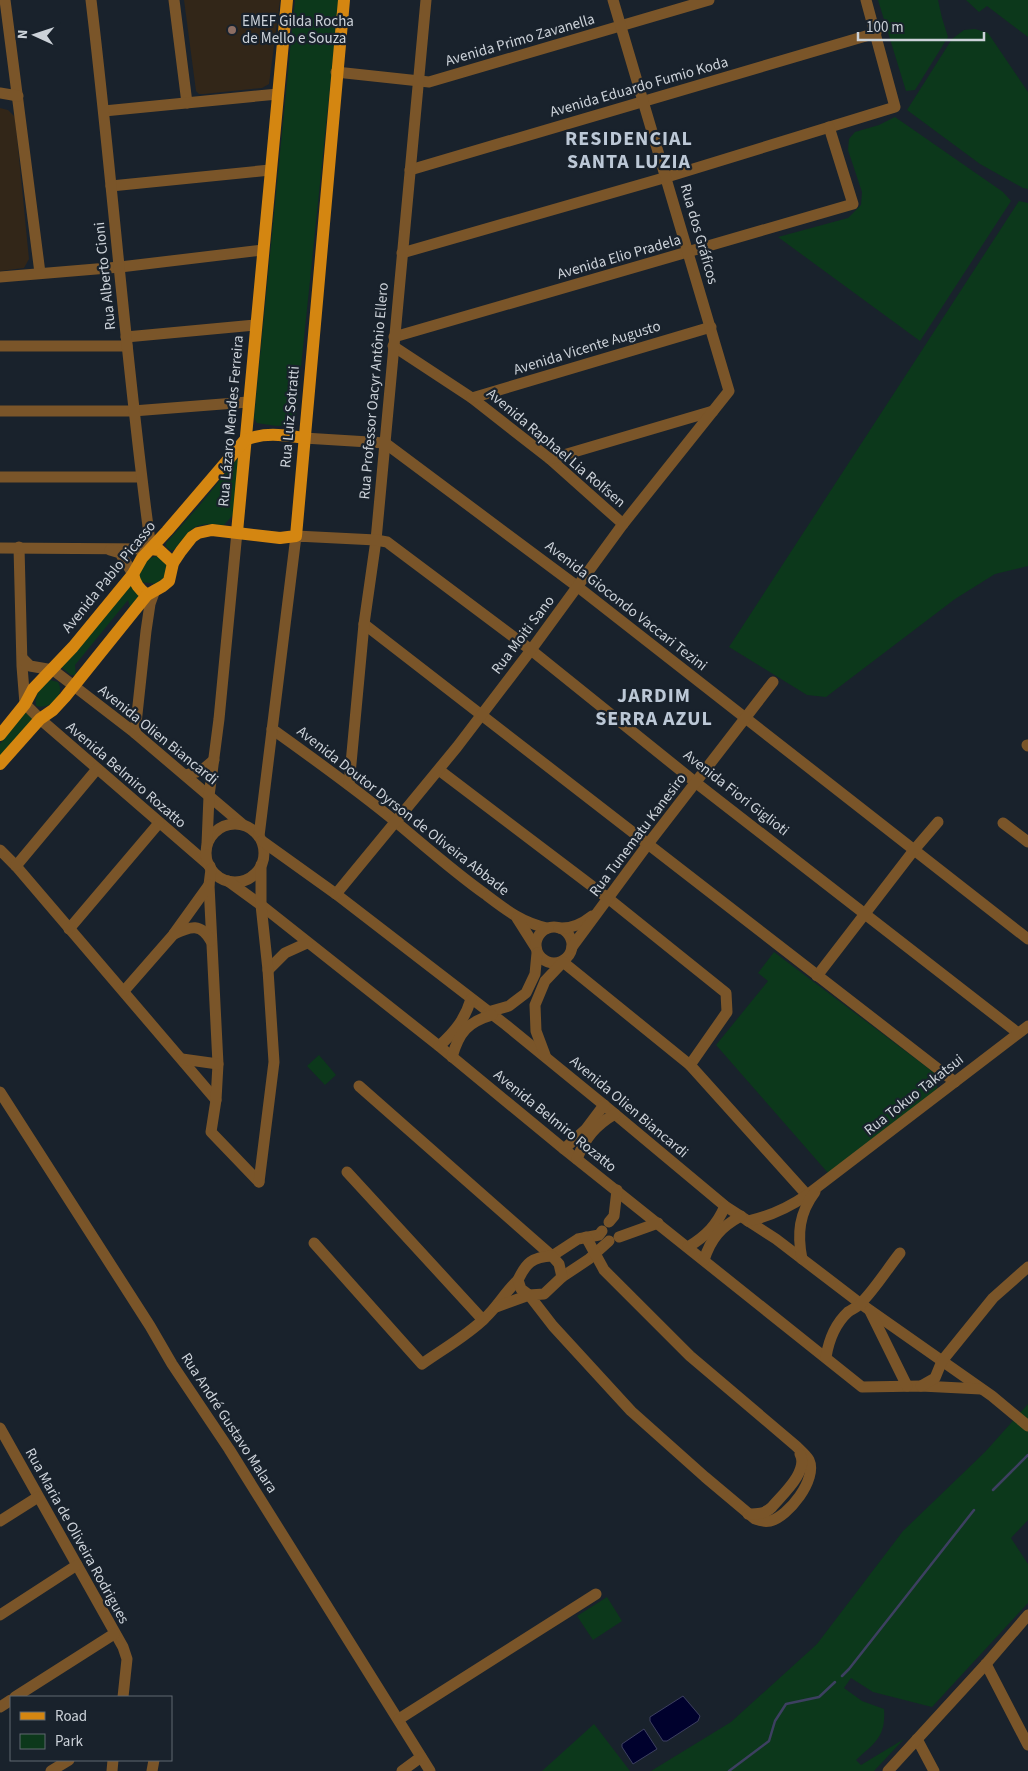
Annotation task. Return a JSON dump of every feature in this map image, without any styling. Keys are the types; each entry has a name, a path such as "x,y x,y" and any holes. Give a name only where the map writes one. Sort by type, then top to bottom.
{"main road":[{"name":"Rua Lázaro Mendes Ferreira","path":"237,532 287,0"},
{"name":"Rua Luiz Sotratti","path":"296,536 336,72 344,0"},
{"path":"245,440 260,435 274,434 304,438"},
{"name":"Avenida Pablo Picasso","path":"0,735 25,704 33,690 53,670 133,574 142,558 245,440"},
{"path":"0,764 40,719 53,710 151,593 169,581 173,563 192,537 198,533 212,530 237,532"},
{"name":"Avenida Fiori Giglioti","path":"237,532 254,536 280,538 296,536"},
{"path":"151,549 159,550 173,563"},
{"path":"133,574 135,582 141,590 151,593"}],"street":[{"name":"Rua Alberto Cioni","path":"92,0 133,411 151,549"},
{"path":"174,0 187,103"},
{"name":"Rua dos Gráficos","path":"613,0 729,391"},
{"name":"Avenida Primo Zavanella","path":"336,72 430,82 709,0"},
{"path":"402,253 667,177 895,107 866,0"},
{"name":"Rua Professor Oacyr Antônio Ellero","path":"350,785 364,624 376,540 418,81 428,1"},
{"path":"4,3 18,96 40,273"},
{"name":"Avenida Eduardo Fumio Koda","path":"410,170 876,32"},
{"path":"0,94 18,96"},
{"path":"104,112 278,94"},
{"name":"Avenida Elio Pradela","path":"393,341 853,204 829,127"},
{"path":"111,186 270,170"},
{"path":"0,278 120,267 263,250"},
{"path":"0,346 127,342 256,325"},
{"name":"Avenida Vicente Augusto","path":"472,398 711,327"},
{"name":"Avenida Raphael Lia Rolfsen","path":"393,341 472,398 550,459 623,524"},
{"name":"Rua Moiti Sano","path":"336,894 438,770 531,650 623,524 729,391"},
{"path":"0,411 133,411 248,402"},
{"path":"550,459 713,411"},
{"path":"304,438 385,443"},
{"name":"Avenida Giocondo Vaccari Tezini","path":"385,443 578,587 1028,939"},
{"path":"0,477 141,477"},
{"name":"Rua Lázaro Mendes Ferreira","path":"207,844 209,796 237,532"},
{"name":"Avenida Fiori Giglioti","path":"296,536 387,542 531,650 695,782 1018,1033"},
{"name":"Rua Luiz Sotratti","path":"261,839 272,728 296,536"},
{"path":"19,547 25,704"},
{"path":"0,548 151,549"},
{"path":"104,548 120,554 133,574"},
{"path":"135,733 151,593"},
{"path":"364,624 955,1082"},
{"path":"23,659 30,666 53,670"},
{"name":"Avenida Olien Biancardi","path":"53,670 135,733 242,824"},
{"name":"Rua Tunematu Kanesiro","path":"572,947 695,782 773,682"},
{"name":"Avenida Belmiro Rozatto","path":"25,704 210,868"},
{"name":"Avenida Doutor Dyrson de Oliveira Abbade","path":"272,728 350,785 452,871 516,917 531,924 547,928"},
{"path":"185,775 201,771 214,760"},
{"path":"16,866 98,769"},
{"path":"438,770 609,898 726,993 727,1012 690,1065"},
{"path":"817,976 914,850 938,822"},
{"path":"69,929 159,823"},
{"path":"1003,823 1028,842"},
{"path":"228,824 242,824 252,829 261,839 264,854 261,866 261,905 268,970 274,1062 259,1182 211,1132 216,1100 218,1064 209,884 210,868 207,859 207,844 215,832 228,824"},
{"name":"Avenida Olien Biancardi","path":"261,839 336,894 546,1058 604,1104 725,1206 971,1381 1028,1426"},
{"path":"0,850 16,866 216,1100"},
{"path":"210,868 228,881 241,881 253,876 261,866"},
{"name":"Avenida Belmiro Rozatto","path":"228,881 439,1046 564,1149 862,1387 907,1386"},
{"path":"124,991 173,934 209,884"},
{"name":"Rua Tunematu Kanesiro","path":"559,928 570,928 585,922 600,911"},
{"name":"Avenida Doutor Dyrson de Oliveira Abbade","path":"516,917 537,950"},
{"path":"173,934 192,927 205,932 212,942"},
{"path":"452,1057 456,1042 465,1029 478,1020 509,1006 526,993 535,974 538,936 547,928 559,928 569,935 572,947 568,958 545,981 535,1005 536,1031 546,1058"},
{"path":"268,970 285,953 307,943"},
{"path":"537,950 545,962 557,964 563,962"},
{"path":"563,962 690,1065 807,1195"},
{"path":"439,1046 459,1025 467,1013 471,999"},
{"name":"Rua Tokuo Takatsui","path":"744,1218 766,1217 781,1211 807,1195 1028,1026"},
{"path":"182,1059 218,1064"},
{"path":"359,1086 552,1256 559,1264 562,1277"},
{"name":"Rua André Gustavo Malara","path":"0,1092 150,1326 172,1364 234,1457 430,1771"},
{"path":"564,1149 586,1129 604,1104"},
{"path":"577,1159 582,1145 591,1132 615,1114"},
{"path":"347,1172 483,1320"},
{"name":"Rua Tokuo Takatsui","path":"802,1259 799,1234 800,1221 804,1208 819,1186"},
{"path":"314,1243 422,1364 483,1320 496,1307 508,1289 518,1280 523,1270 535,1258 552,1256 566,1245 578,1239 599,1235 609,1223 617,1190"},
{"path":"688,1247 700,1240 711,1230 725,1206"},
{"path":"704,1260 709,1246 717,1233 728,1223 744,1218"},
{"path":"609,1223 619,1237"},
{"path":"496,1307 529,1295 544,1294 562,1277 619,1237 658,1223"},
{"path":"529,1235 535,1258"},
{"path":"518,1280 521,1289 529,1295 545,1316 631,1411 748,1514 764,1522 779,1518 808,1483 811,1474 809,1461 796,1446 690,1356 604,1270 586,1237"},
{"path":"826,1357 828,1344 840,1320 850,1311 865,1307 900,1252"},
{"path":"921,1386 935,1378 942,1361 993,1298 1028,1268"},
{"path":"544,1294 545,1316"},
{"path":"865,1307 907,1386 982,1389"},
{"name":"Rua Maria de Oliveira Rodrigues","path":"0,1428 123,1647 127,1659 123,1696"},
{"path":"0,1521 38,1497"},
{"path":"0,1615 77,1565"},
{"path":"399,1719 596,1594"},
{"path":"888,1771 986,1664 1026,1617"},
{"path":"18,1696 114,1634"},
{"path":"986,1664 1028,1745"},
{"path":"917,1739 934,1771"},
{"path":"402,1771 421,1757"},
{"path":"51,1771 67,1761"}],"shaded area":[{"name":"EMEF Gilda Rocha de Mello e Souza","path":"184,0 280,0 269,84 262,88 199,94 196,91"},
{"path":"0,108 8,110 15,117 29,259 24,268 0,271"}],"green space":[{"path":"295,0 339,0 295,425 276,426 257,423 254,418"},
{"path":"878,0 938,0 948,37 915,90 906,91"},
{"path":"966,0 1028,0 1028,37 987,6 979,12"},
{"path":"975,29 988,33 1028,92 1028,189 980,164 907,110 952,39 964,30"},
{"path":"895,117 1003,192 1011,201 920,341 778,237 848,218 861,205 862,192 848,150 849,139 855,132 879,125"},
{"path":"1019,201 1028,203 1028,566 995,574 955,599 826,697 807,695 729,647"},
{"path":"237,459 240,460 233,515 224,525 205,524 194,528 174,550 166,547 166,543"},
{"path":"156,556 168,561 168,573 157,584 141,582 139,573 142,565"},
{"path":"130,586 141,595 130,608 128,600 75,665 76,675 71,675 61,667"},
{"path":"50,680 58,682 60,692 58,697 51,704 41,707 36,706 36,698 39,691"},
{"path":"27,710 35,718 0,757 0,744"},
{"path":"774,952 932,1071 938,1078 937,1088 933,1094 828,1173 716,1045 768,981 758,973"},
{"path":"319,1055 336,1075 325,1085 307,1066"},
{"path":"1028,1404 1028,1520 1011,1538 1028,1564 1028,1603 932,1707 873,1692 851,1678 844,1688 862,1701 884,1709 883,1727 878,1739 856,1760 861,1765 904,1739 874,1771 651,1771 731,1722 817,1644 903,1531 985,1452"},
{"path":"607,1597 622,1621 593,1640 577,1616"},
{"path":"594,1724 630,1771 542,1771"}],"water":[{"path":"683,1696 700,1716 698,1721 667,1741 663,1741 650,1721 650,1717"},
{"path":"644,1729 657,1749 633,1764 622,1744"}],"waterway":[{"path":"993,1490 1028,1455"},
{"path":"842,1676 974,1510"},
{"path":"729,1771 769,1741 775,1721 786,1704 819,1697 835,1682"}],"place":[{"name":"EMEF Gilda Rocha de Mello e Souza","path":"232,30"}],"district":[{"name":"RESIDENCIAL SANTA LUZIA","path":"629,150"},
{"name":"JARDIM SERRA AZUL","path":"654,708"}]}
